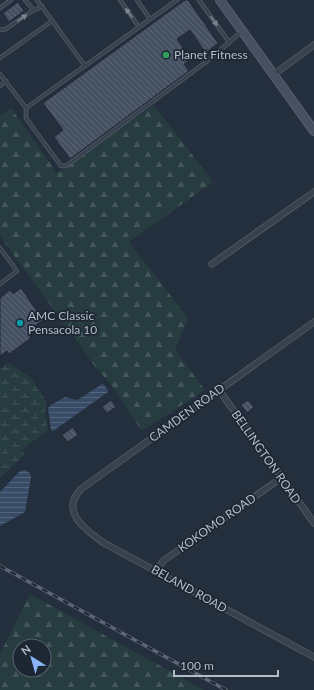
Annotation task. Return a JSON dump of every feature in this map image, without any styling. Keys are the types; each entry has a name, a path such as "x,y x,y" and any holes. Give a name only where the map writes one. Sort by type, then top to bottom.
{"street":[{"path":"220,0 314,131"},
{"path":"273,74 314,45"},
{"path":"212,264 314,192"},
{"name":"CAMDEN ROAD","path":"73,511 72,505 74,498 81,488 219,390 313,326"},
{"name":"BELLINGTON ROAD","path":"219,390 314,523"},
{"name":"KOKOMO ROAD","path":"156,571 163,561 281,478"},
{"name":"BELAND ROAD","path":"73,511 75,517 92,534 104,542 314,657"}],"lane":[{"path":"0,8 11,0"},
{"path":"25,0 32,8 32,11"},
{"path":"37,0 85,66"},
{"path":"120,0 139,27"},
{"path":"137,0 150,19"},
{"path":"26,108 177,0"},
{"path":"199,0 230,42"},
{"path":"0,30 6,29 42,6"},
{"path":"0,58 52,20"},
{"path":"0,74 26,108 26,118 61,166 66,166 210,59 242,31"},
{"path":"0,86 6,81"},
{"path":"0,248 17,272 0,284"}],"green space":[{"path":"154,105 213,182 129,242 188,318 175,350 205,390 142,431 110,383 97,369 0,236 0,116 11,108 57,173"},
{"path":"9,363 32,379 47,403 45,409 48,430 22,451 25,454 0,478 0,369"},
{"path":"30,594 204,690 0,690 0,654"}],"water":[{"path":"102,384 108,392 53,431 51,430 48,408 51,405 65,397 76,400 79,399"},
{"path":"25,470 30,473 31,477 25,512 0,526 0,492 20,471"}],"building":[{"path":"185,0 188,0 218,43 206,53 190,30 177,39 191,59 184,64 189,71 70,159 54,137 63,130 43,103"},
{"path":"18,2 24,11 9,22 3,13"},
{"name":"AMC Classic Pensacola 10","path":"21,288 43,320 35,326 37,329 29,335 31,338 9,354 7,351 0,356 0,298 10,290 13,294"},
{"path":"111,400 116,407 107,413 102,407"},
{"path":"248,400 254,407 247,413 241,405"},
{"path":"73,427 78,435 68,442 62,435"}],"railway":[{"path":"0,566 226,690"}],"place":[{"name":"Planet Fitness","path":"166,55"},
{"name":"AMC Classic Pensacola 10","path":"20,323"}]}
